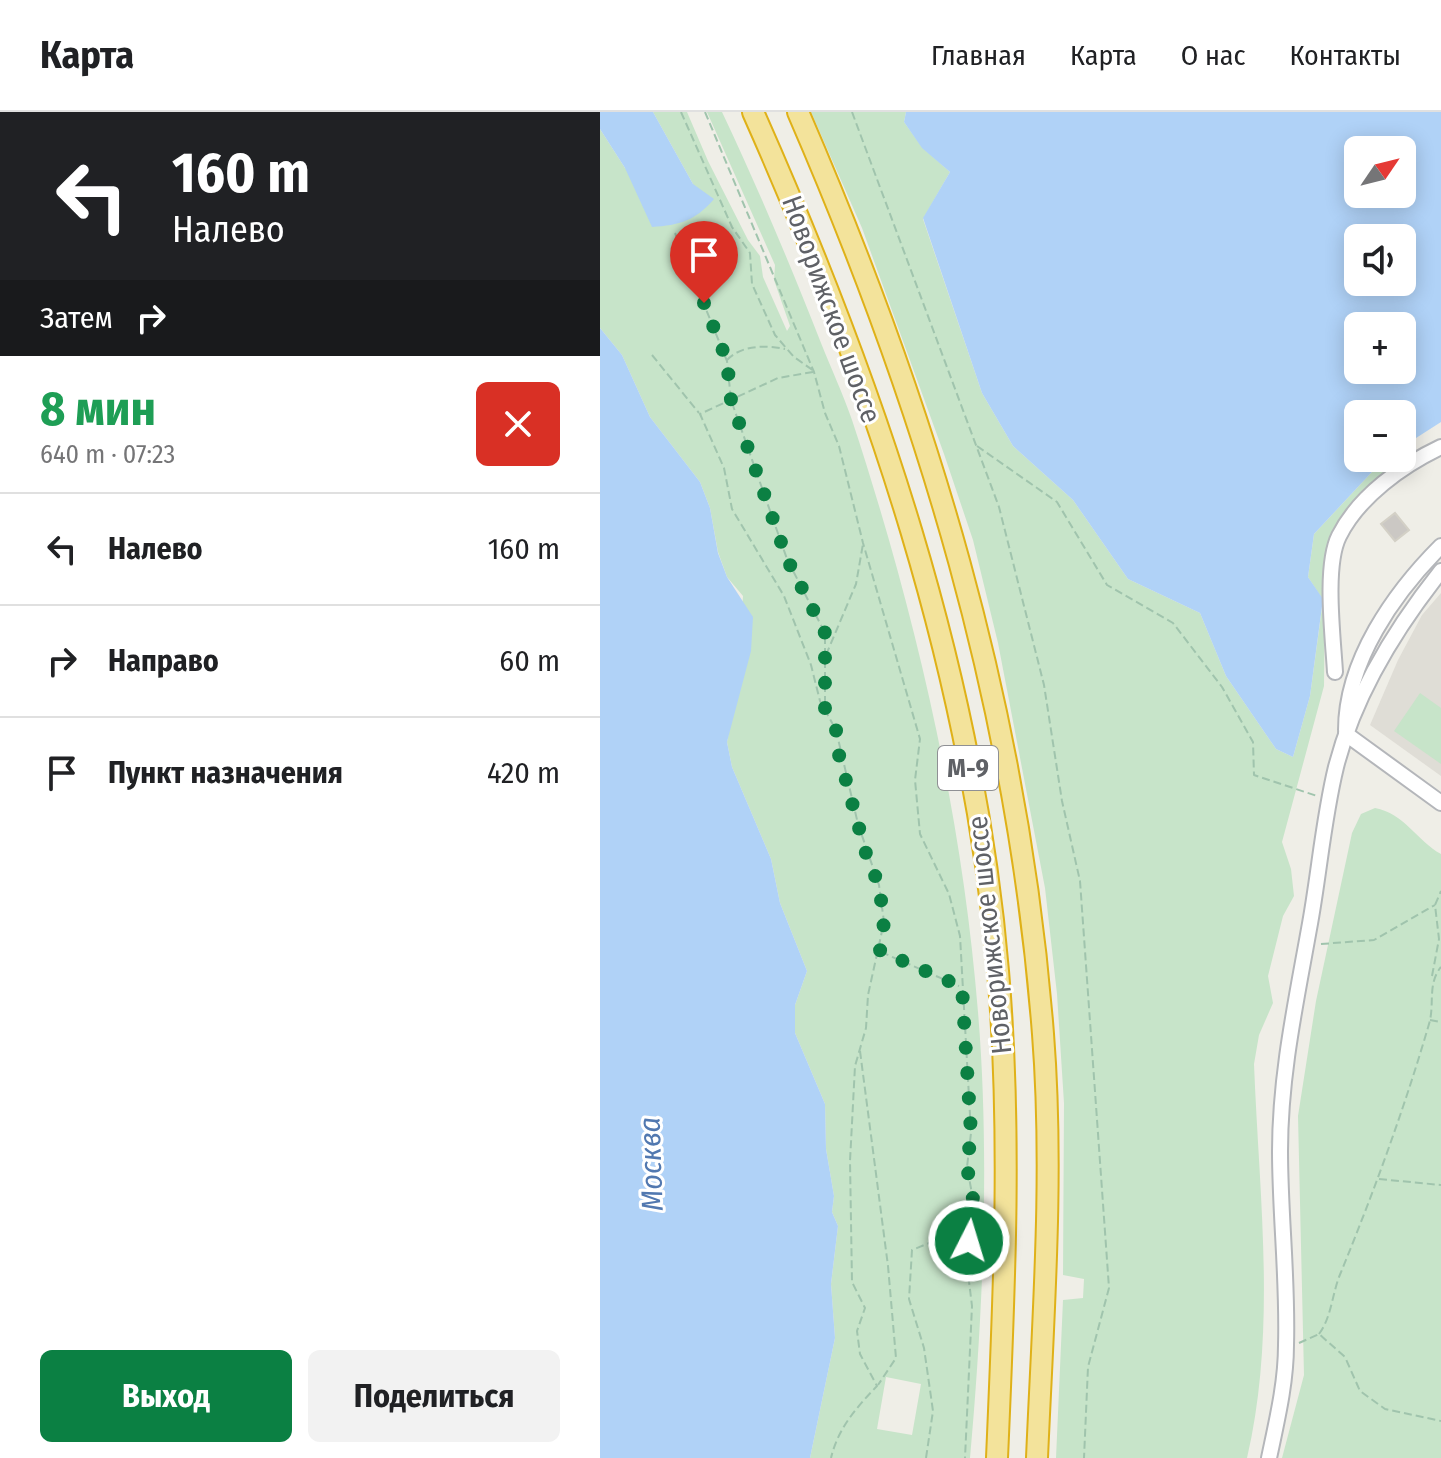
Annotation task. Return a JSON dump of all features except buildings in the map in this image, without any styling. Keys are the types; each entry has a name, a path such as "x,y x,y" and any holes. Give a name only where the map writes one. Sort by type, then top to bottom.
{"highway":[{"name":"Новорижское шоссе","path":"753,112 802,222 894,479 938,623 956,701 989,897 1003,1040 1006,1206 997,1458"},
{"name":"Новорижское шоссе","path":"798,112 838,205 938,482 977,626 1016,811 1036,964 1046,1118 1037,1458"}],"street":[{"path":"1335,672 1333,575 1339,536 1366,501 1396,473 1441,447"},
{"path":"1269,1458 1281,1405 1286,1345 1280,1149 1289,1032 1346,734 1346,710 1358,667 1383,619 1441,546"},
{"path":"1346,734 1398,629 1441,571"},
{"path":"1346,734 1441,803"}],"path":[{"path":"681,112 732,227 750,253 752,284 775,335 786,349 814,372"},
{"path":"705,112 814,372 825,413 839,446 863,543 920,739 915,780 920,834 953,908 960,936 971,1133 967,1167 973,1199 968,1273 972,1306 965,1458"},
{"path":"852,112 999,507 1044,685 1062,801 1080,881 1109,1288 1088,1367 1084,1458"},
{"path":"675,233 727,361 731,400 787,559 825,633 825,709"},
{"path":"727,361 734,353 751,348 786,349"},
{"path":"652,355 700,414 724,468 732,509 784,596 825,709 836,730 839,755 867,857 879,885 884,922 868,995 866,1028 855,1066 850,1161 852,1282 865,1308 857,1331 860,1354 877,1386"},
{"path":"700,414 778,378 814,372"},
{"path":"976,445 1057,502 1107,585 1173,623 1222,687 1253,742 1254,775 1331,800"},
{"path":"825,658 856,584 863,543"},
{"path":"1296,1344 1319,1334 1327,1323 1333,1294 1379,1179 1430,1020 1432,978 1439,939 1435,905 1441,891"},
{"path":"1317,944 1374,940 1435,905"},
{"path":"880,951 962,987"},
{"path":"1432,978 1441,967"},
{"path":"1430,1020 1441,1022"},
{"path":"831,1458 835,1441 854,1411 877,1386 896,1358 888,1266 860,1049"},
{"path":"1379,1179 1441,1185"},
{"path":"926,1458 933,1411 924,1348 909,1299 912,1250 944,1237 973,1199"},
{"path":"1319,1334 1345,1357 1360,1391 1372,1400 1385,1409 1441,1421"}],"shaded area":[{"path":"1441,593 1441,776 1370,725 1398,660 1422,615"}],"green space":[{"path":"653,112 687,112 748,240 760,256 763,277 787,331 790,326 774,280 775,265 707,112 722,112 786,255 852,420 896,565 933,713 948,787 971,937 982,1067 983,1235 970,1458 810,1458 835,1338 831,1284 838,1226 832,1212 834,1196 826,1149 825,1104 795,1033 795,1005 807,971 780,903 771,859 732,767 727,742 736,697 743,596 727,577 718,552 710,508 700,482 650,417 622,355 600,328 600,129 625,168 693,184","holes":["886,1377 921,1384 912,1435 877,1429"]},
{"path":"811,112 906,112 904,122 922,147 950,172 923,219 982,393 1013,446 1073,500 1128,579 1200,613 1226,676 1276,749 1293,757 1310,696 1323,600 1308,577 1314,534 1372,472 1384,472 1357,496 1331,533 1325,589 1324,686 1282,842 1291,869 1294,896 1283,916 1268,976 1273,1003 1259,1035 1254,1064 1264,1311 1256,1409 1247,1458 1056,1458 1063,1300 1083,1298 1084,1279 1063,1275 1064,1103 1057,994 1045,888 998,643 973,540 862,228"},
{"path":"1420,693 1441,708 1441,764 1394,731"},
{"path":"1375,808 1394,815 1441,854 1441,1458 1282,1458 1304,1375 1298,1116 1316,1001 1352,833 1361,814"}],"water":[{"path":"600,112 653,112 693,184 714,199 686,220 652,227 625,168 600,129"},
{"path":"906,112 1441,112 1441,422 1416,438 1416,400 1344,400 1344,472 1372,472 1314,534 1308,577 1323,599 1310,696 1293,757 1276,749 1226,676 1200,613 1128,579 1073,500 1013,446 982,393 923,218 950,172 922,148 904,122"},
{"name":"Москва","path":"600,328 622,355 650,417 700,482 710,508 718,553 727,577 753,617 751,651 727,742 732,767 771,859 780,903 807,971 795,1005 795,1033 825,1104 826,1149 834,1196 832,1212 838,1226 831,1284 835,1338 810,1458 600,1458"}],"route":[{"path":"704,303 727,361 731,400 787,559 825,633 825,709 836,730 839,755 867,857 879,885 884,922 880,951 962,987 971,1133 967,1167 973,1199 969,1241"}]}
